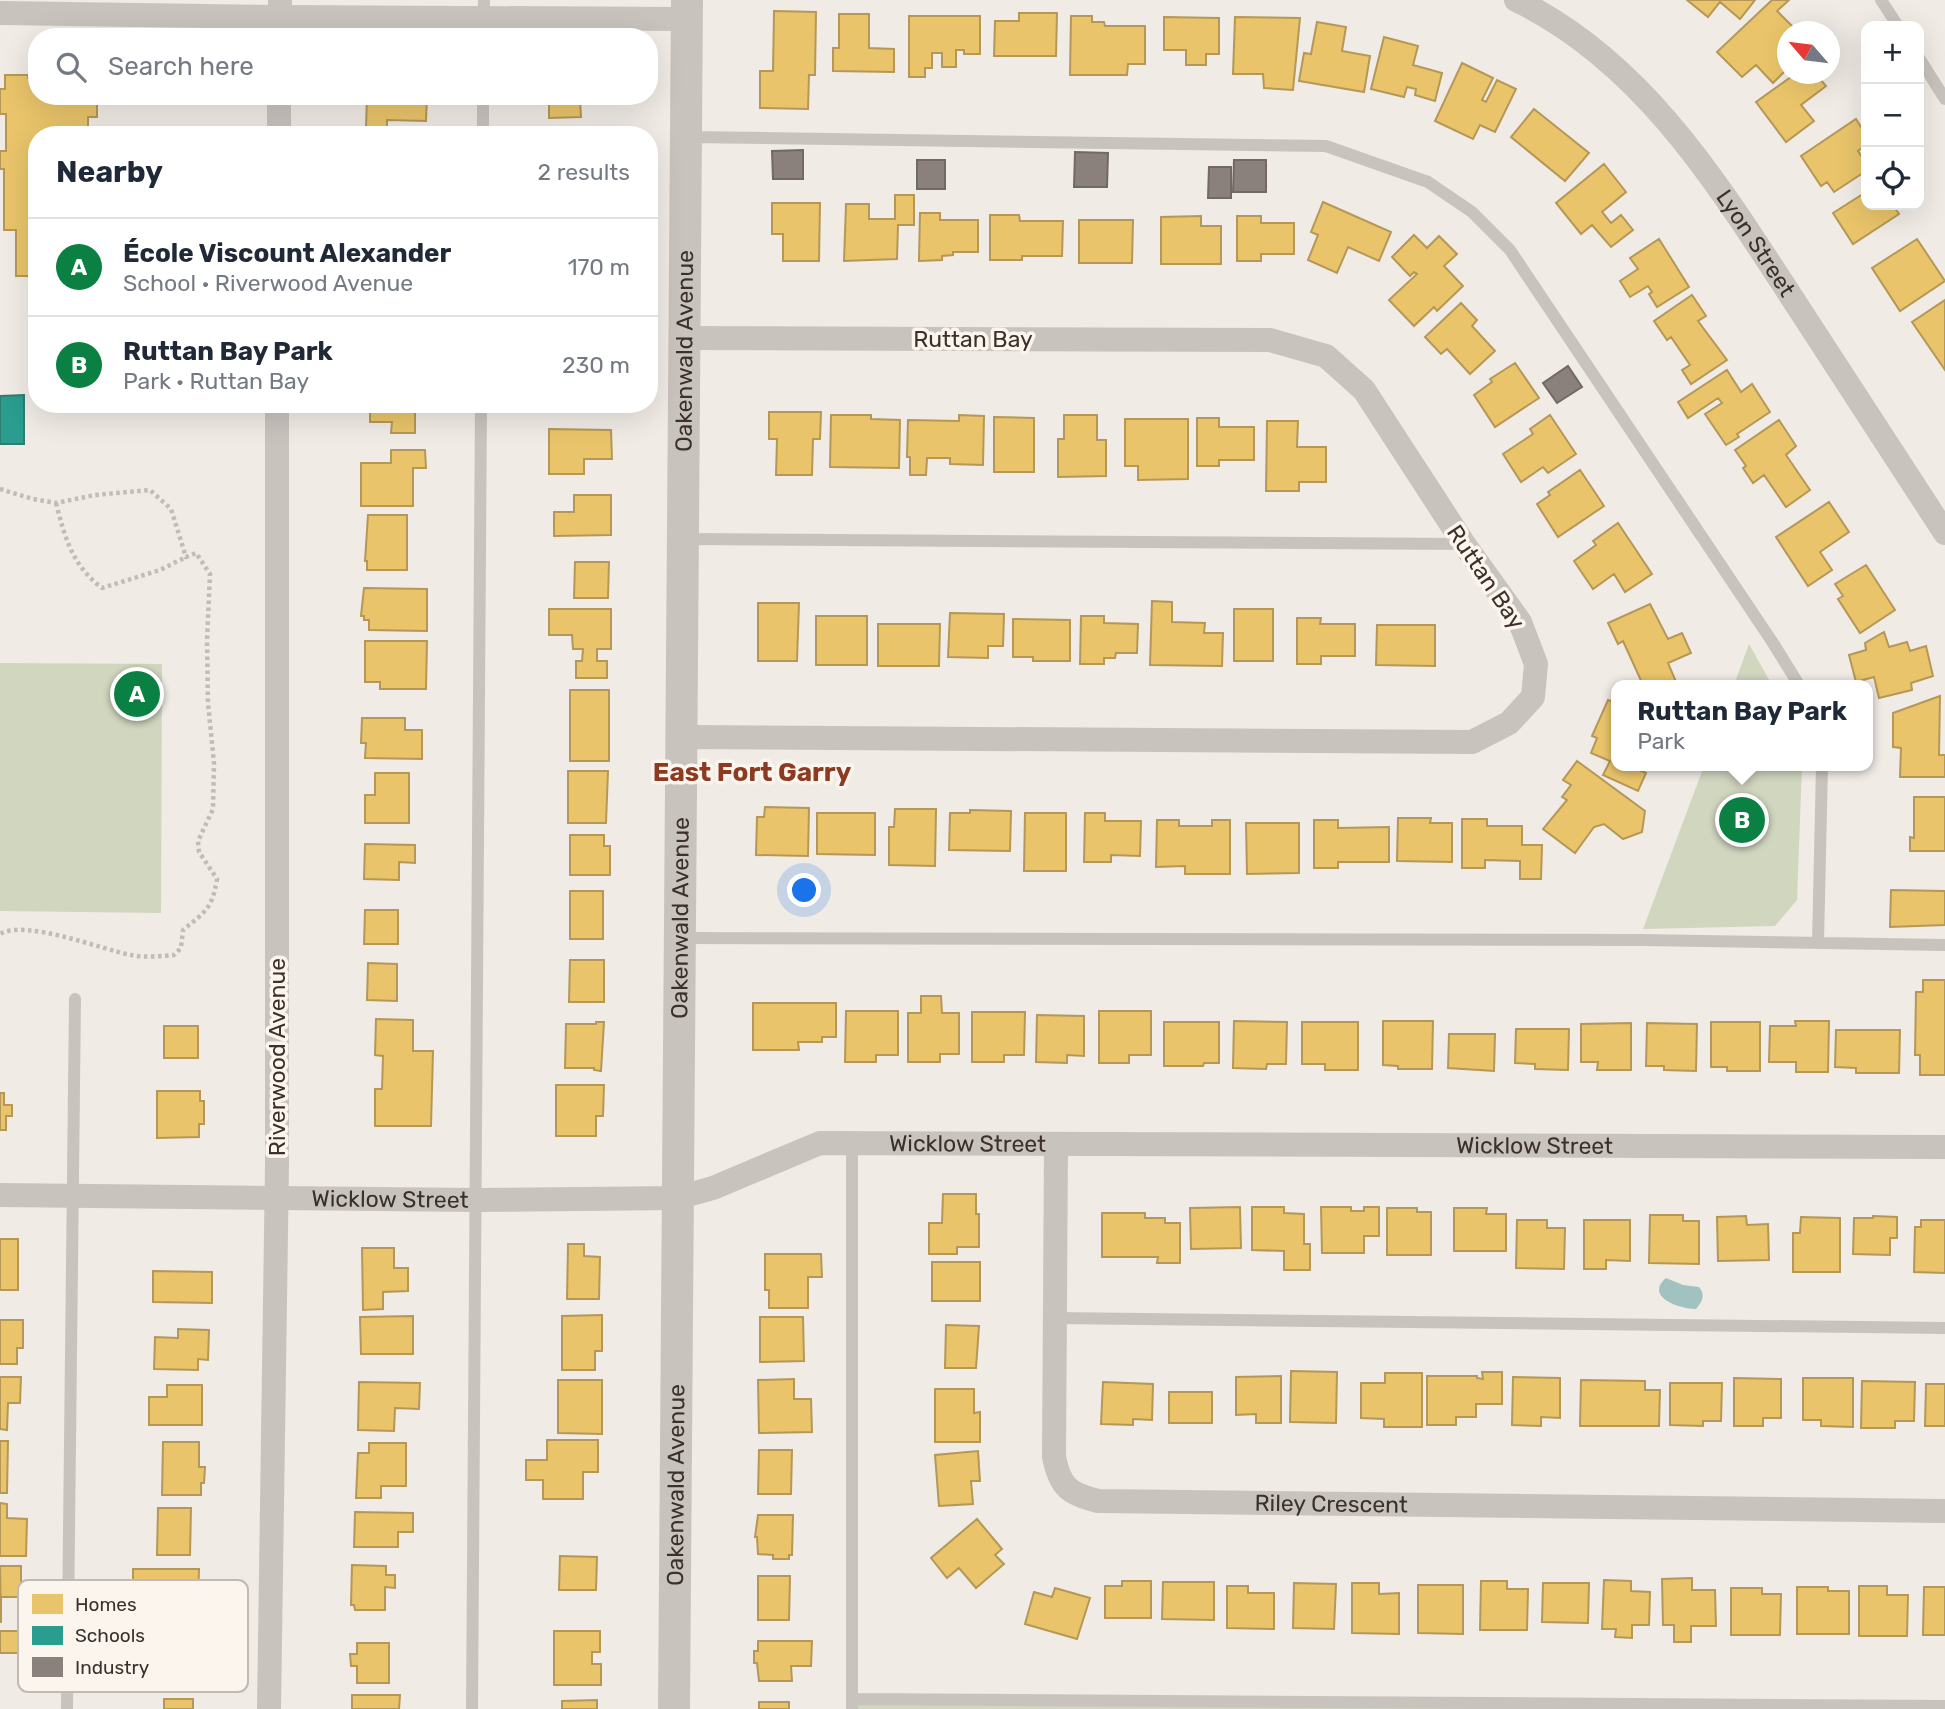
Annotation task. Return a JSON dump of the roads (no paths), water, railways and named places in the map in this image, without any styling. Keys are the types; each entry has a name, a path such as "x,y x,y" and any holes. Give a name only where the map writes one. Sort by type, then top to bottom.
{"street":[{"name":"Lyon Street","path":"1516,0 1584,43 1626,79 1679,134 1728,201 1945,533"},
{"path":"0,13 94,7 280,18 484,18 686,9"},
{"name":"Oakenwald Avenue","path":"674,1709 686,9"},
{"path":"279,105 279,126"},
{"name":"Ruttan Bay","path":"681,737 1472,742 1509,723 1533,697 1536,664 1520,622 1464,544 1364,390 1326,356 1270,340 684,338"},
{"name":"Riverwood Avenue","path":"269,1709 277,1137 277,413"},
{"name":"Wicklow Street","path":"0,1195 476,1200 677,1198 713,1188 820,1143 1056,1146 1945,1147"},
{"name":"Riley Crescent","path":"1056,1146 1054,1457 1057,1475 1066,1487 1078,1496 1098,1501 1945,1511"}],"lane":[{"path":"1881,0 1895,21"},
{"path":"1924,66 1945,99"},
{"path":"483,105 483,126"},
{"path":"685,137 1326,146 1428,182 1472,212 1510,250 1796,680"},
{"path":"472,1709 481,413"},
{"path":"681,539 1464,544"},
{"path":"1818,942 1822,771"},
{"path":"679,938 1818,942 1945,945"},
{"path":"68,1580 75,999"},
{"path":"852,1143 852,1704 1945,1706"},
{"path":"1056,1318 1945,1328"}],"water":[{"path":"1666,1278 1683,1285 1699,1287 1702,1298 1696,1309 1681,1307 1662,1296 1660,1285"}],"place":[{"name":"École Viscount Alexander","path":"137,694"},
{"name":"Ruttan Bay Park","path":"1742,820"}],"district":[{"name":"East Fort Garry","path":"752,772"}]}
